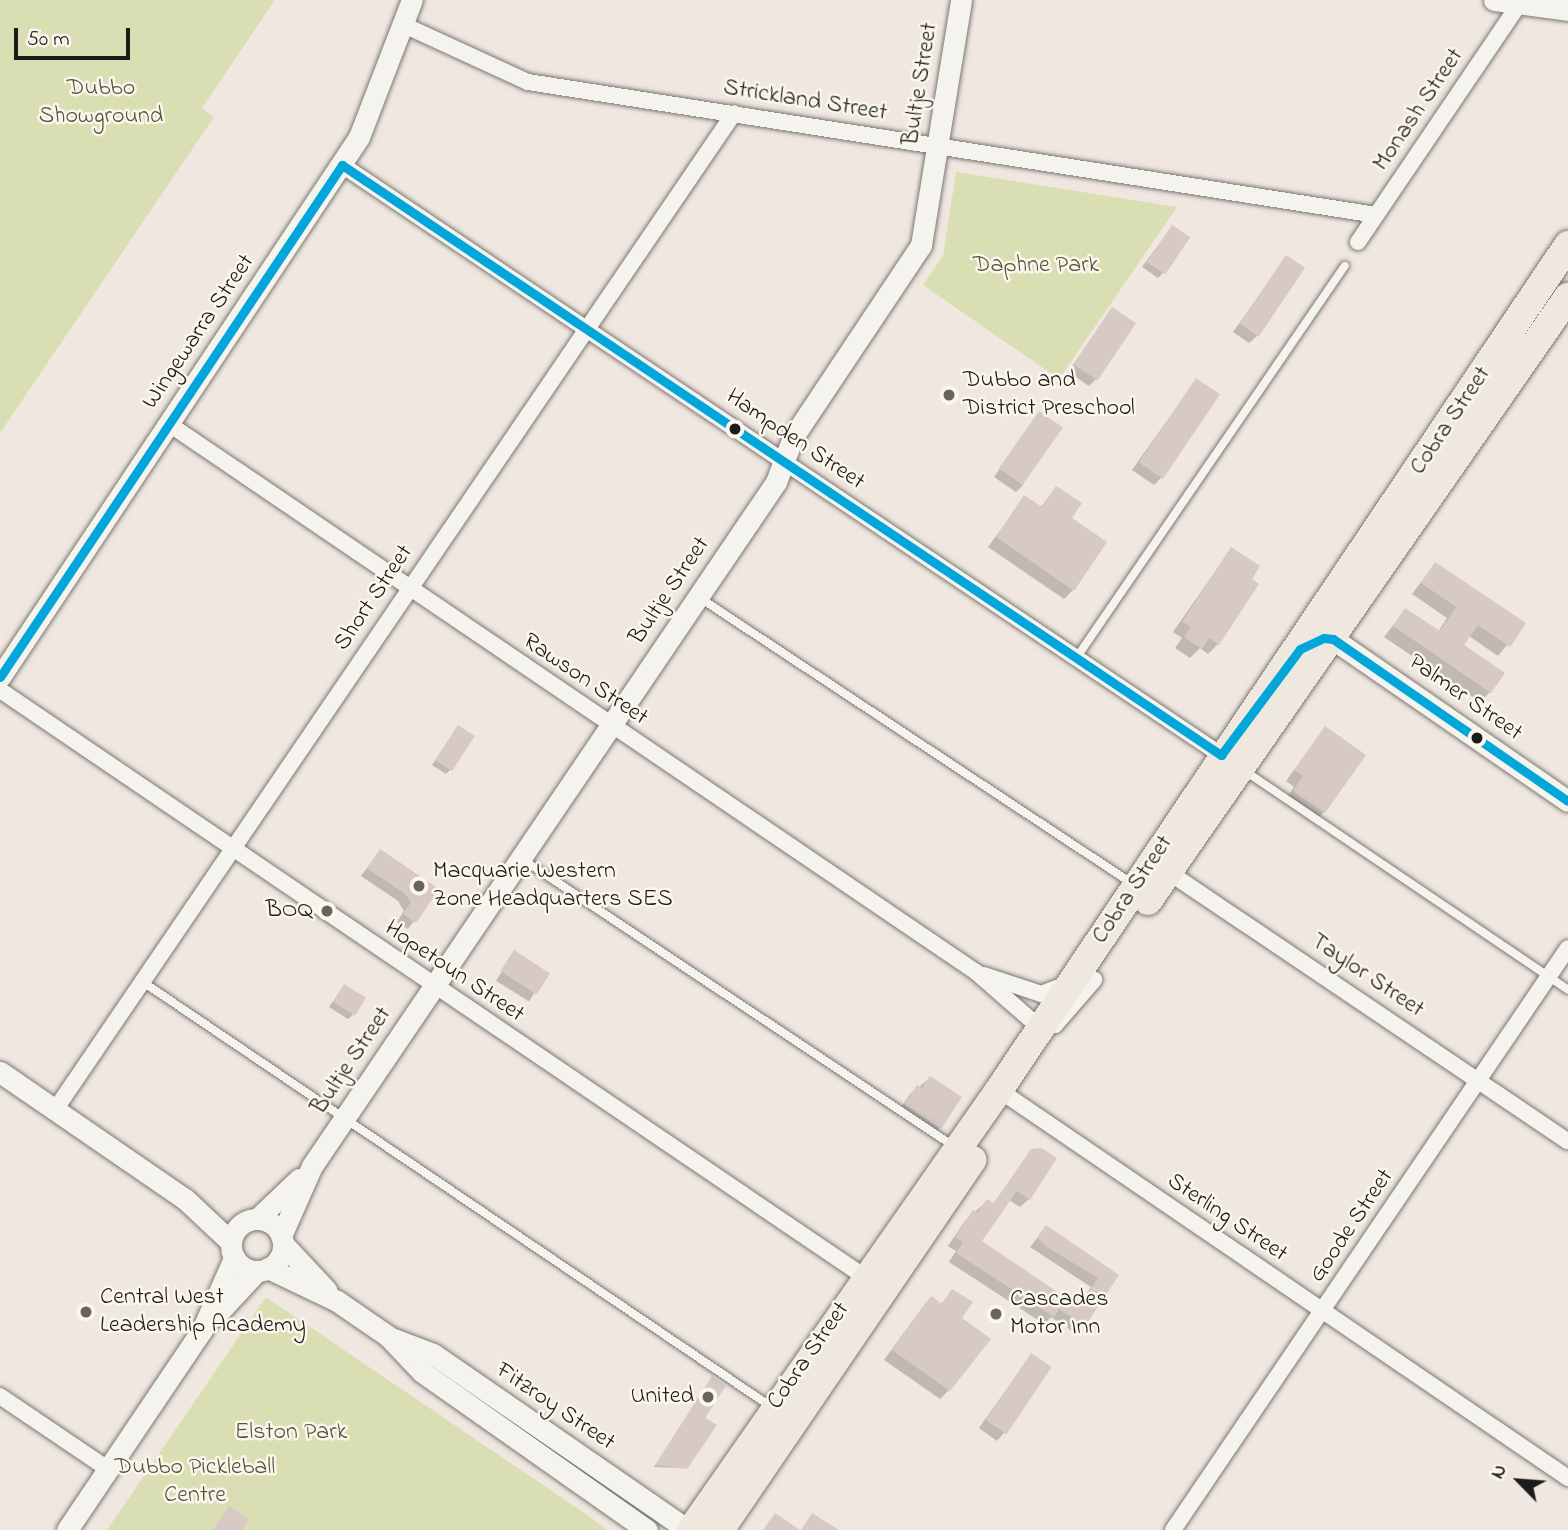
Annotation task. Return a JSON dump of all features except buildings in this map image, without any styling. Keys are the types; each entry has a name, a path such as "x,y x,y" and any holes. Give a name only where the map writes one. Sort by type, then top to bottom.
{"highway":[{"name":"Cobra Street","path":"720,1530 957,1149 1006,1095 1039,1027 1083,980 1170,870 1221,794 1230,761 1279,674 1566,252"},
{"name":"Cobra Street","path":"690,1530 773,1408 874,1283 1006,1095 1083,980 1137,884 1230,761 1333,639 1568,297"},
{"path":"1279,674 1307,643 1333,639"}],"street":[{"name":"Wingewarra Street","path":"0,677 342,165 377,98 412,0"},
{"name":"Bultje Street","path":"282,1240 312,1166 776,482 794,435 921,245 961,0"},
{"path":"1494,0 1568,10"},
{"name":"Monash Street","path":"1358,242 1518,4"},
{"name":"Strickland Street","path":"404,25 528,82 1376,215"},
{"name":"Short Street","path":"55,1110 734,113"},
{"name":"Hampden Street","path":"342,165 1230,761"},
{"name":"Rawson Street","path":"169,424 976,972 1039,1027"},
{"name":"Palmer Street","path":"1333,639 1568,801"},
{"name":"Hopetoun Street","path":"0,690 874,1283"},
{"path":"1137,884 1155,870 1170,870"},
{"name":"Taylor Street","path":"1170,870 1568,1141"},
{"name":"Goode Street","path":"1173,1530 1568,948"},
{"name":"Rawson Street","path":"976,972 1041,994 1083,980"},
{"path":"0,1072 186,1199 232,1250 244,1268 262,1270"},
{"name":"Sterling Street","path":"1006,1095 1568,1478"},
{"name":"Bultje Street","path":"251,1221 312,1166"},
{"path":"67,1530 202,1330 262,1270 279,1258 282,1240 274,1226 186,1199"},
{"path":"202,1330 232,1250 251,1221"},
{"name":"Fitzroy Street","path":"282,1240 337,1301"},
{"name":"Fitzroy Street","path":"262,1270 337,1301 387,1336 422,1372 647,1530"},
{"name":"Fitzroy Street","path":"387,1336 433,1354 690,1530"},
{"path":"0,1396 108,1469"}],"lane":[{"path":"1077,657 1345,266"},
{"path":"698,596 1137,884"},
{"path":"1230,761 1568,990"},
{"path":"520,858 957,1149"},
{"path":"143,982 346,1116 773,1408"}],"green space":[{"name":"Dubbo Showground","path":"0,0 275,0 202,108 214,117 0,433"},
{"name":"Daphne Park","path":"956,172 1177,207 1059,379 923,285 943,256"},
{"name":"Elston Park","path":"266,1297 587,1515 607,1530 107,1530"}],"transit line":[{"path":"0,677 342,165 1221,755"},
{"path":"1221,755 1300,649 1324,638 1333,639 1568,801"}],"place":[{"name":"Dubbo and District Preschool","path":"949,395"},
{"name":"Macquarie Western Zone Headquarters SES","path":"419,886"},
{"name":"BOQ","path":"327,911"},
{"name":"Central West Leadership Academy","path":"86,1312"},
{"name":"Cascades Motor Inn","path":"996,1314"},
{"name":"United","path":"708,1397"}],"park label":[{"name":"Dubbo Pickleball Centre","path":"195,1482"}]}
